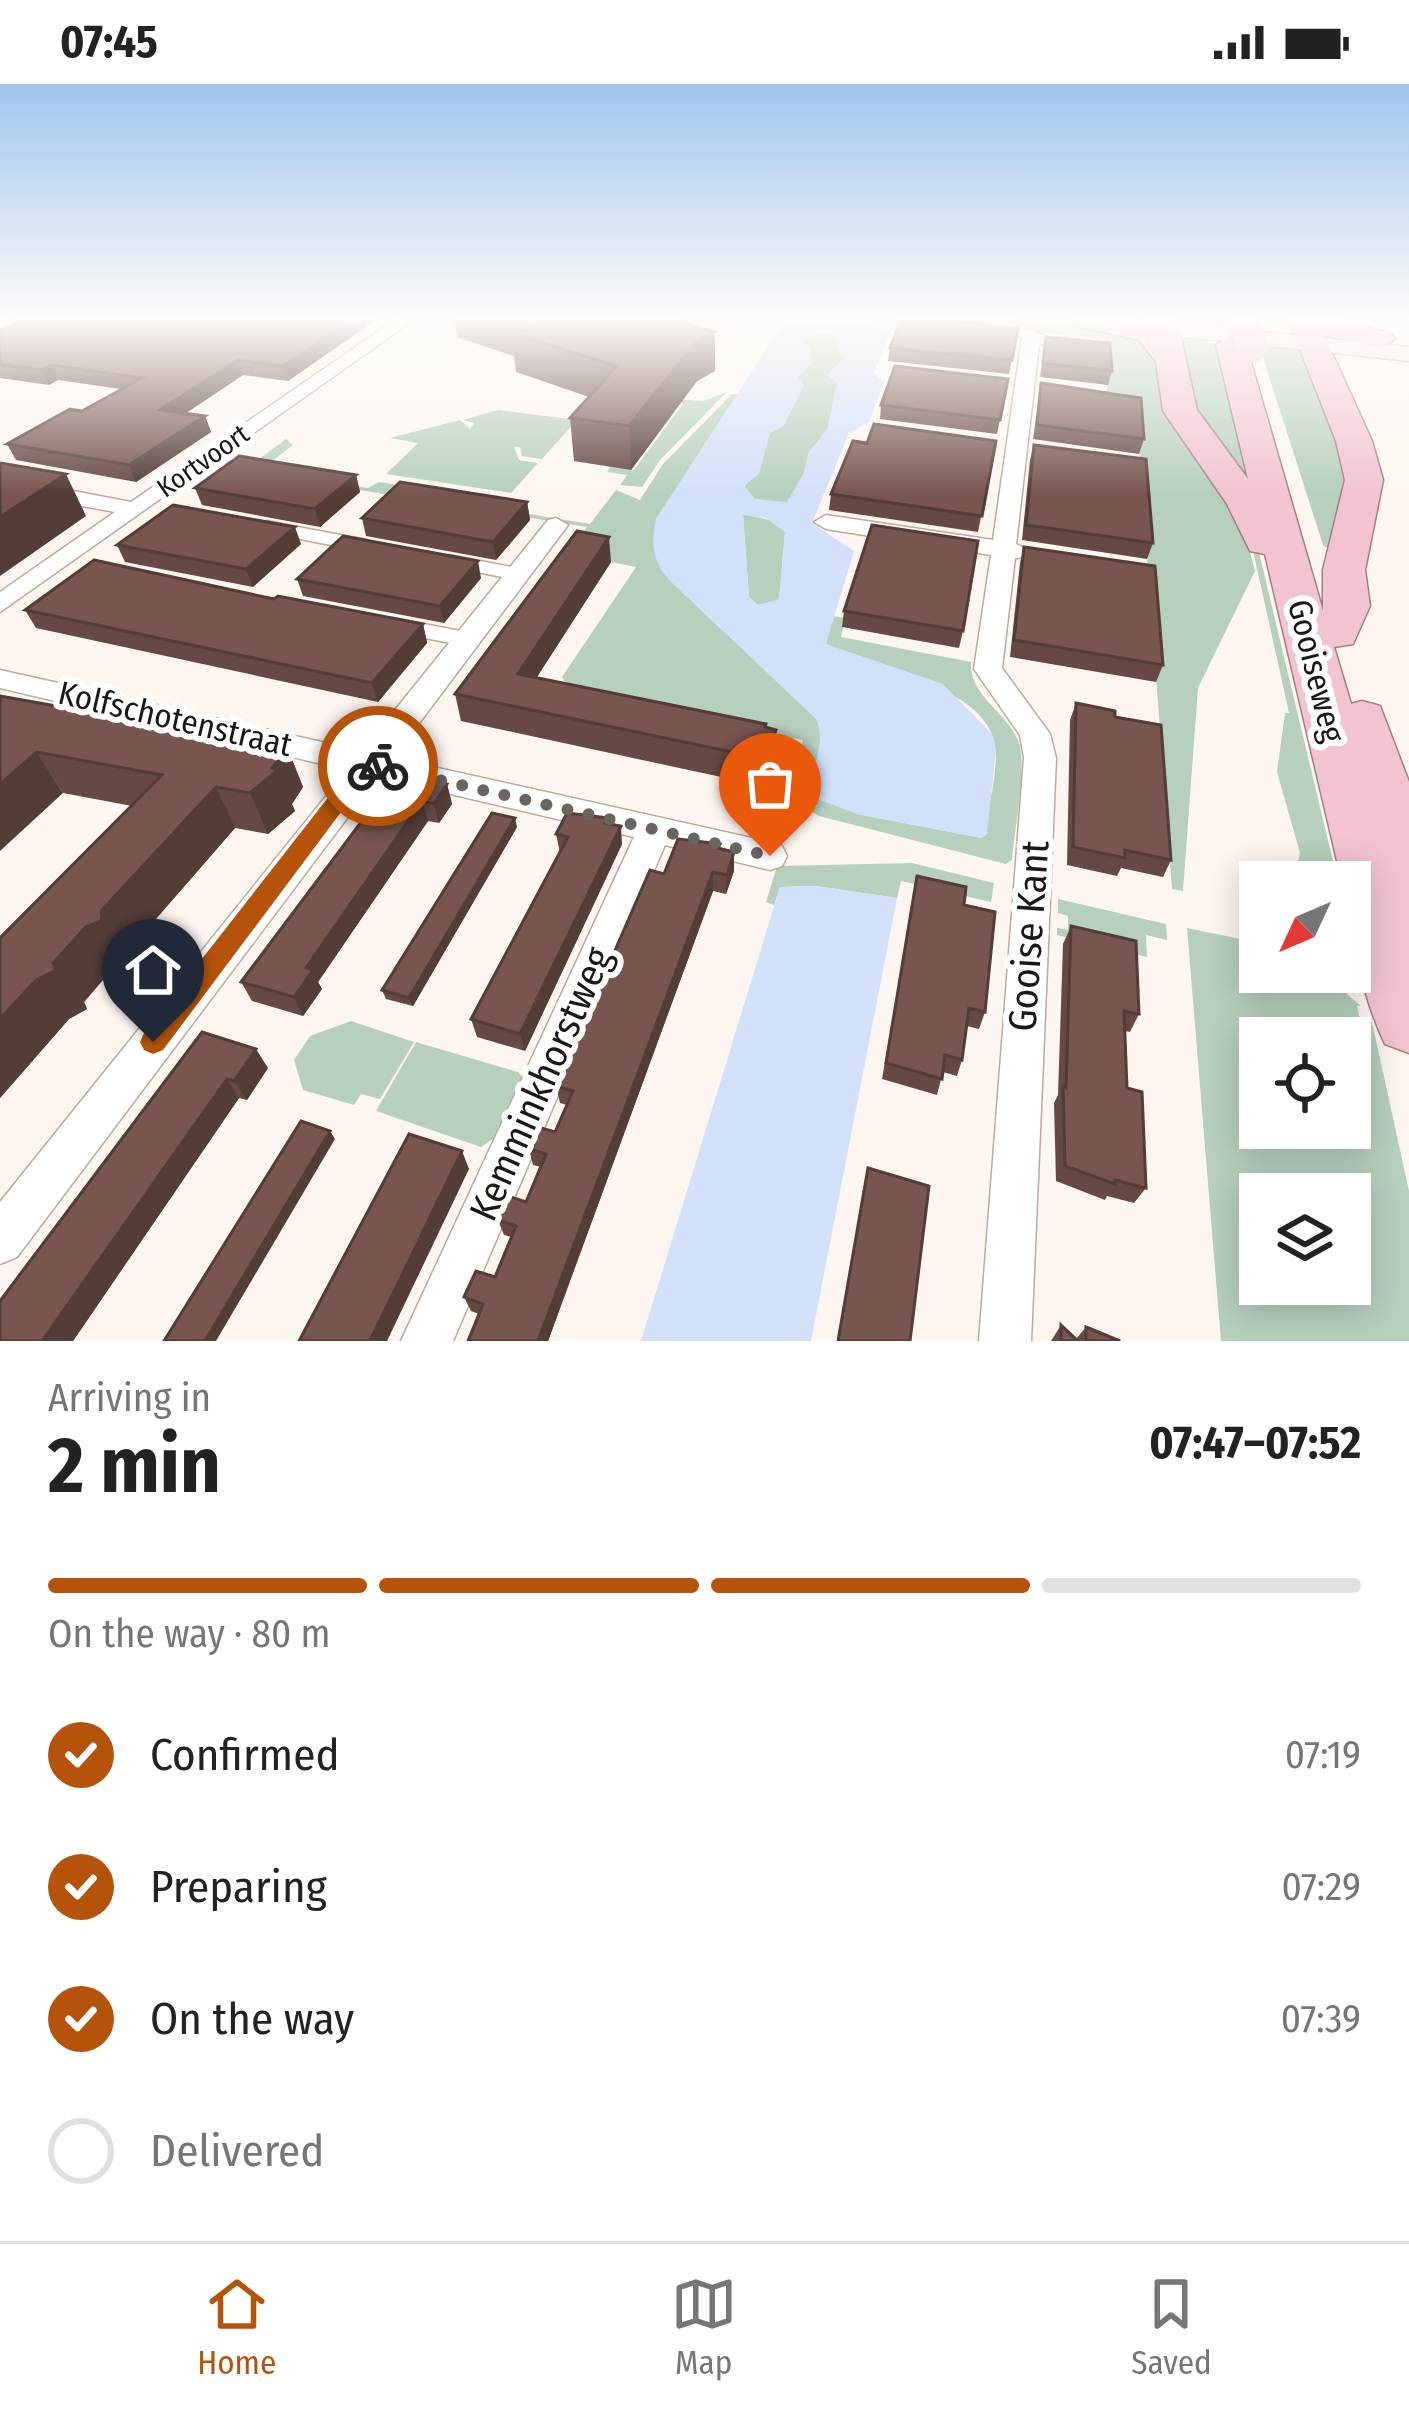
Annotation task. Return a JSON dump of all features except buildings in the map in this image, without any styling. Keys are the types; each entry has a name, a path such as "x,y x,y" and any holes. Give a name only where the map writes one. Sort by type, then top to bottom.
{"highway":[{"path":"1173,378 1187,424 1246,504 1260,529 1273,571 1318,617 1348,606 1344,570 1364,480 1343,378"},
{"name":"Gooiseweg","path":"1247,378 1318,617 1409,873"},
{"name":"Gooiseweg","path":"1247,378 1318,617 1408,1020"}],"street":[{"name":"Kortvoort","path":"0,604 322,378"},
{"name":"Gooise Kant","path":"1005,1341 1040,758 1035,734 988,669 1025,553 1018,448 1027,378"},
{"path":"0,484 134,509"},
{"path":"826,522 1025,553"},
{"path":"249,524 378,548"},
{"path":"0,1240 366,763 556,525"},
{"path":"424,557 517,574"},
{"path":"377,622 466,639"},
{"name":"Kolfschotenstraat","path":"0,680 770,856"},
{"name":"Kemminkhorstweg","path":"427,1341 655,828"}],"green space":[{"path":"797,378 839,378 827,430 809,452 804,473 787,503 755,499 744,486 770,433 783,426 801,391"},
{"path":"1106,378 1161,378 1168,406 1256,540 1333,861 1298,861 1300,853 1277,772 1285,713 1289,713 1252,546 1246,537 1255,571 1198,688 1183,891 1172,889 1135,396 1107,392"},
{"path":"1186,378 1230,378 1258,494 1206,445"},
{"path":"1269,378 1320,378 1355,468 1331,551 1323,545"},
{"path":"727,392 660,460 642,487 620,485 627,475 607,472 611,466 634,470 683,404 672,399 703,401"},
{"path":"732,394 739,394 656,519 816,719 821,742 812,780 857,814 982,838 994,779 995,745 987,724 949,693 826,644 832,616 845,618 841,637 971,662 976,685 1014,732 1021,754 1012,860 1006,864 819,816 787,797 803,740 572,693 562,677 636,567 576,555 572,548 587,527 243,471 286,439 293,445 259,471 368,488 379,482 504,501 505,510 590,524 616,490 640,500 663,464"},
{"path":"498,410 577,420 542,459 522,456 520,447 514,447 519,460 538,463 511,493 386,474 418,443 390,438 460,420 470,429 474,423 463,420"},
{"path":"743,514 774,521 785,532 779,600 758,605 749,597"},
{"path":"912,863 994,883 991,902 901,881 897,898 816,886 780,887 774,905 766,902 777,866"},
{"path":"1058,899 1166,924 1167,940 1146,935 1147,957 1057,935 1057,928 1068,930 1068,916 1058,913"},
{"path":"1187,928 1239,939 1239,993 1346,993 1361,1006 1357,1006 1359,1017 1239,1017 1239,1149 1371,1149 1372,1022 1409,1191 1409,1341 1221,1341"},
{"path":"351,1021 414,1042 380,1099 361,1094 354,1105 303,1090 294,1060 310,1036"},
{"path":"416,1042 518,1072 524,1079 503,1132 481,1147 376,1111"}],"water":[{"path":"748,378 798,378 804,386 783,426 770,433 759,474 744,486 755,499 787,502 804,474 809,452 827,430 837,383 830,378 879,378 884,382 869,422 849,433 812,523 854,551 826,644 943,684 992,734 996,749 987,834 982,838 857,814 817,799 813,779 820,740 816,719 669,580 659,566 656,519","holes":["743,515 766,518 785,532 779,599 758,605 749,597"]},
{"path":"816,886 897,898 811,1341 641,1341 780,887"}],"way so far":[{"path":"378,766 770,856"}],"route":[{"path":"153,1042 366,763 378,766"}]}
